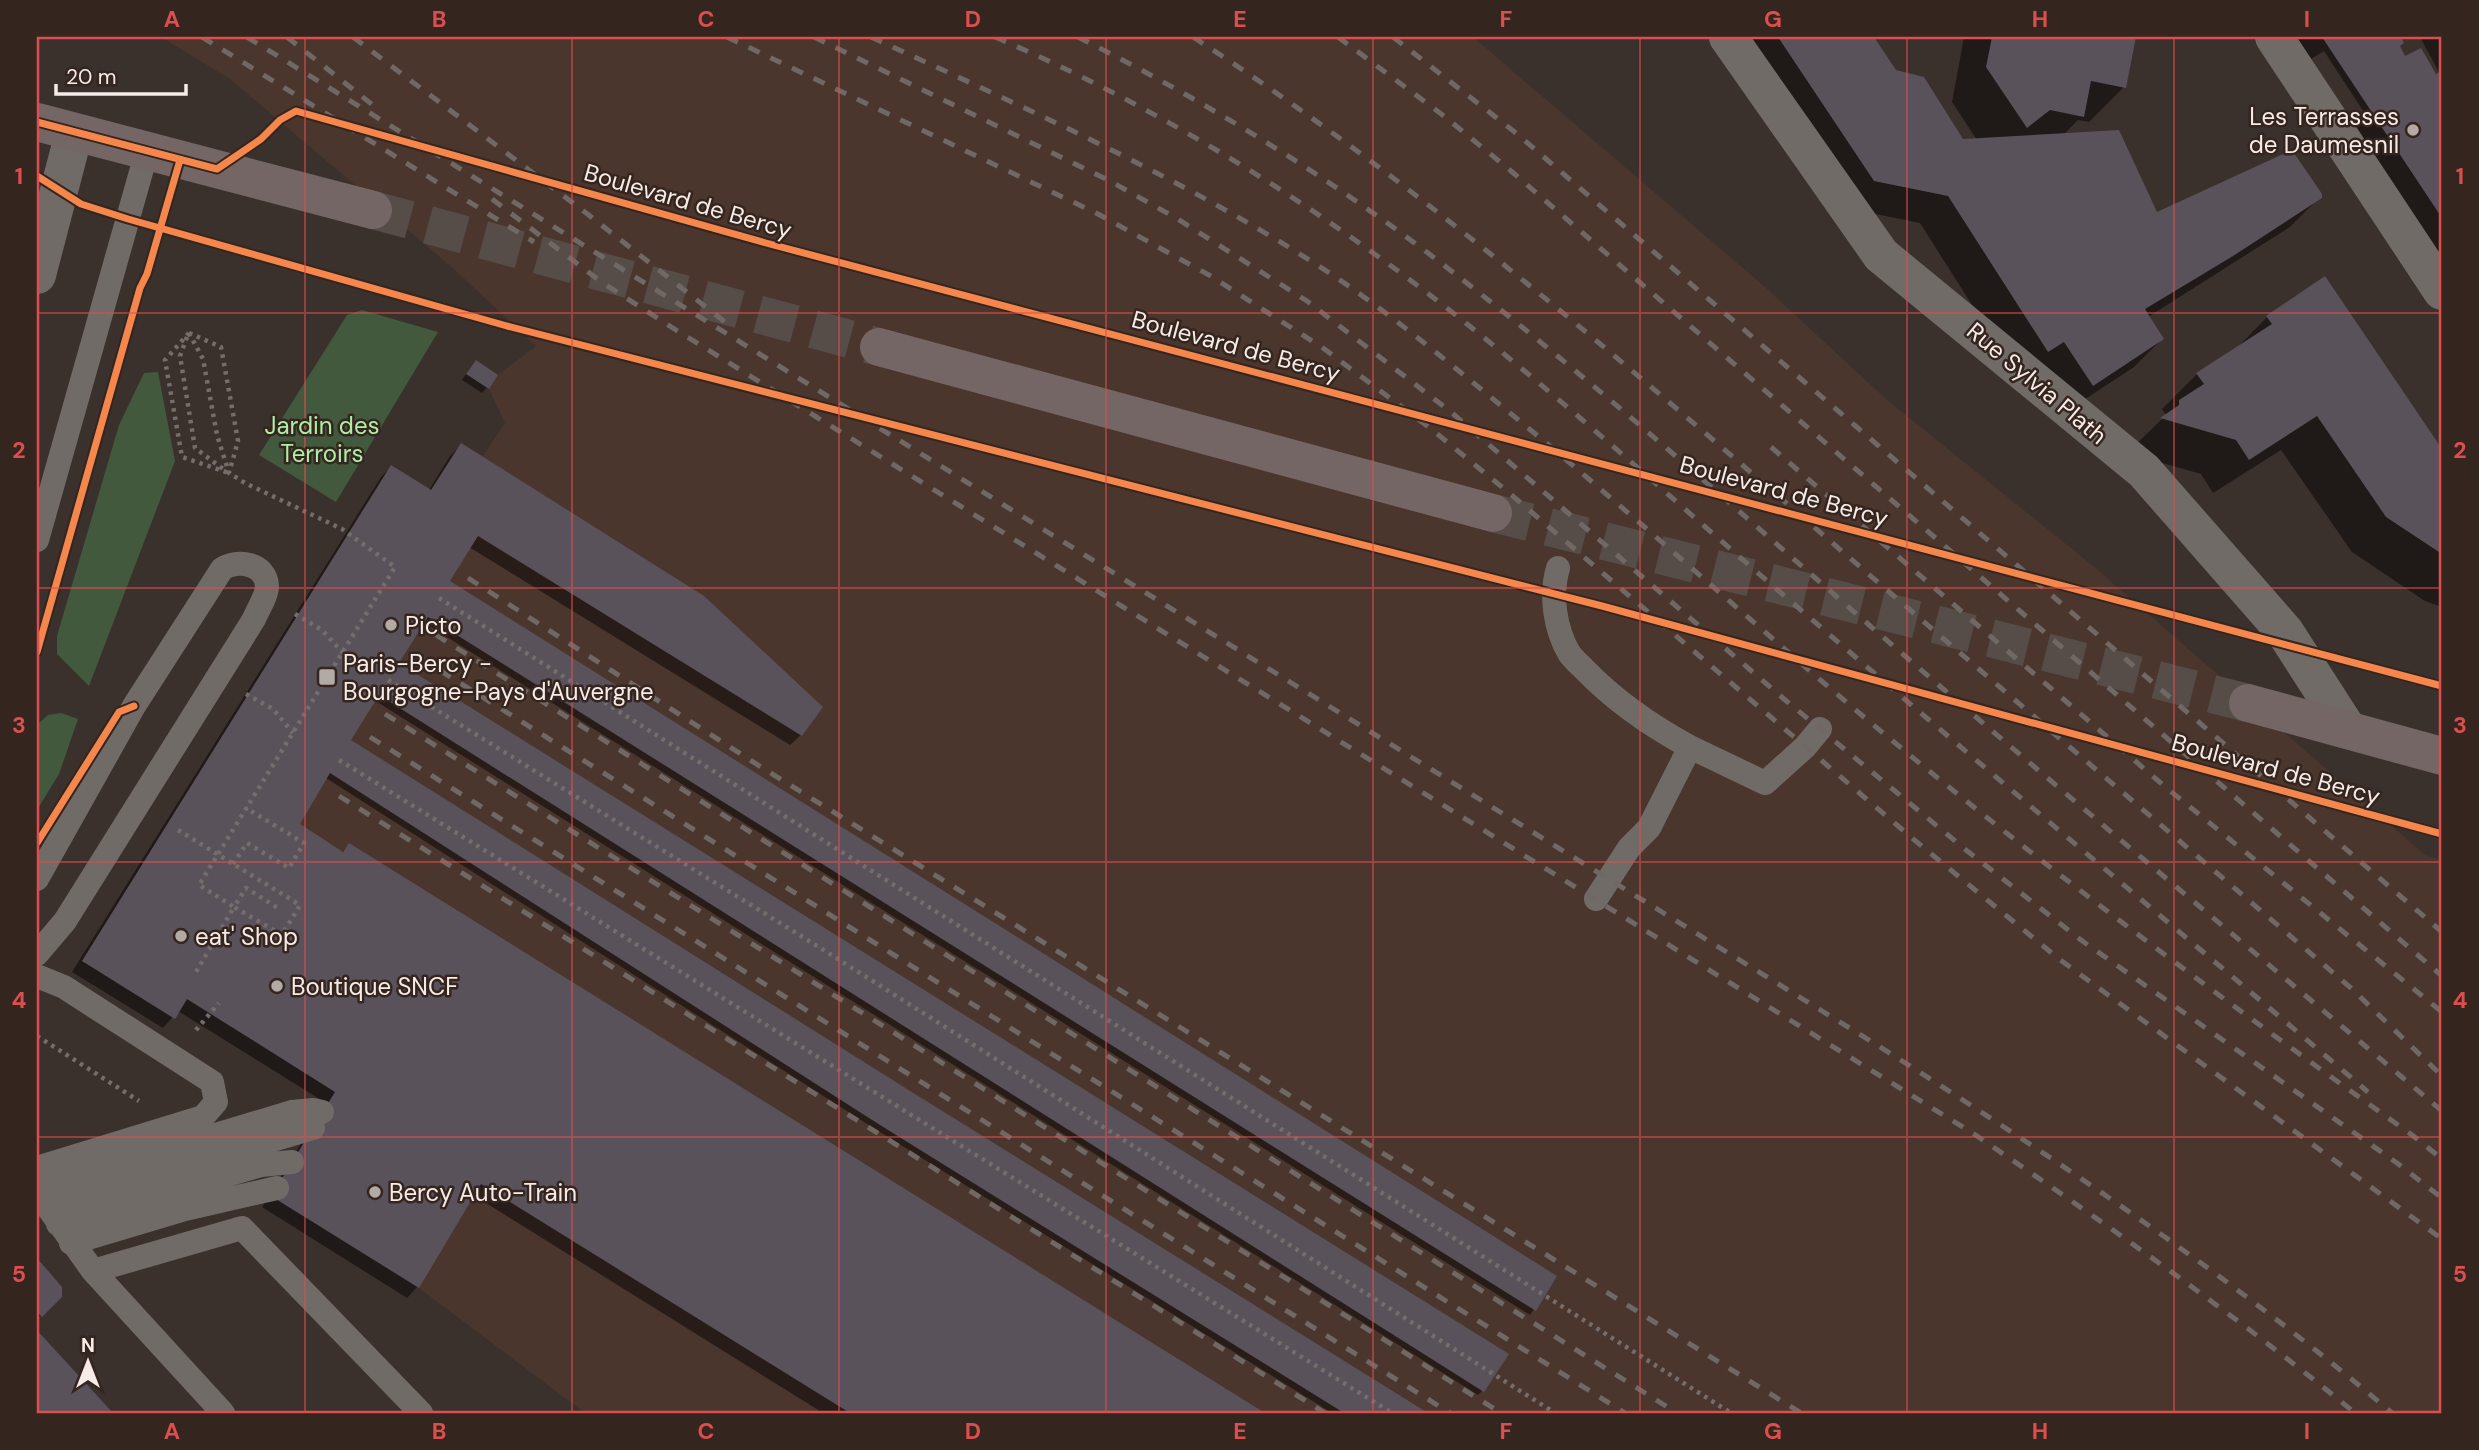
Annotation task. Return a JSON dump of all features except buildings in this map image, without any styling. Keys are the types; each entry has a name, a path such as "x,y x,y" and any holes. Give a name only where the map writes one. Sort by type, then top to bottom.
{"main road":[{"path":"37,122 373,210"},
{"path":"879,347 1493,513"},
{"path":"2248,703 2442,756"}],"street":[{"name":"Rue Sylvia Plath","path":"1728,37 1881,255 2144,471 2285,632 2348,730"},
{"path":"2274,37 2442,291"},
{"path":"37,275 74,132"}],"lane":[{"path":"37,540 147,151"},
{"path":"37,879 134,706 222,569 237,563 256,568 267,589 254,618 65,921 37,954"},
{"path":"1558,568 1554,582 1558,624 1570,654 1600,686 1664,733 1765,783 1805,747 1820,729"},
{"path":"1596,899 1629,848 1649,828 1689,747"},
{"path":"37,976 64,987 212,1082 216,1102 203,1117 37,1168"},
{"path":"50,1211 317,1120"},
{"path":"50,1211 261,1165 292,1162"},
{"path":"50,1211 208,1203 277,1188"},
{"path":"50,1211 93,1270 223,1413"},
{"path":"93,1270 242,1228 421,1413"}],"path":[{"path":"188,333 165,360 182,457 229,472"},
{"path":"188,333 203,359 217,435 229,472"},
{"path":"188,333 221,347 238,441 229,472"},
{"path":"178,830 233,864 268,886 300,905 282,935 199,885 246,808 395,567 342,529 245,482 195,448 180,356 188,333"},
{"path":"439,598 1731,1413"},
{"path":"292,611 322,630 342,653"},
{"path":"388,680 822,949 1555,1413"},
{"path":"242,692 273,709 293,733"},
{"path":"339,760 1392,1413"},
{"path":"233,864 247,843 289,868 304,843 246,808"},
{"path":"196,972 246,888 257,895 267,901 278,908 261,898 265,892 268,886"},
{"path":"37,1036 141,1102"}],"shaded area":[{"path":"161,37 1473,37 1765,287 1887,400 2093,566 2425,855 2442,860 2442,1413 585,1413 419,1288 271,1196 335,1092 188,1000 175,1019 82,961 391,465 431,489 461,443 483,456 505,423 489,389 498,375 536,346 455,270 230,79"}],"green space":[{"name":"Jardin des Terroirs","path":"362,310 438,332 336,502 259,455 347,315"},
{"path":"158,372 175,461 89,686 57,654 57,636 119,425 144,373"},
{"path":"61,713 78,719 59,774 37,810 37,725 48,715"}],"tunnel":[{"path":"373,210 879,347"},
{"path":"1493,513 2248,703"}],"railway":[{"path":"202,37 534,242"},
{"path":"247,37 1877,1045 2141,1220 2269,1314 2392,1413"},
{"path":"287,37 374,106"},
{"path":"353,37 725,322"},
{"path":"727,37 1098,214 1209,275 1323,348 1430,428 1508,492 1912,838 2059,959 2442,1239"},
{"path":"814,37 1110,181 1176,218 1307,301 1451,412 1784,699 1966,850 2081,940 2397,1163 2442,1198"},
{"path":"871,37 1167,178 1282,243 1337,278 1425,344 1554,450 1925,768 2131,929 2442,1159"},
{"path":"995,37 1117,95 1235,162 1349,236 1457,316 1547,389 1879,677 2368,1092"},
{"path":"1078,37 1254,134 1379,217 1478,292 1647,432 2011,747 2442,1111"},
{"path":"1193,37 1355,150 1512,271 1588,334 2352,989 2442,1076"},
{"path":"1338,37 1444,116 1511,171 2442,976"},
{"path":"1393,37 1516,133 2442,932"},
{"path":"492,199 600,281 676,330 1974,1134 2168,1269 2355,1413"},
{"path":"1771,447 2163,785 2442,1012"},
{"path":"468,578 761,767 1801,1413"},
{"path":"436,635 1677,1413"},
{"path":"420,658 1625,1413"},
{"path":"385,714 1501,1413"},
{"path":"370,737 1450,1413"},
{"path":"339,796 1325,1413"}],"cycle path":[{"name":"Boulevard de Bercy","path":"37,122 217,169 261,139 280,120 296,111 766,243 2442,686"},
{"path":"37,652 140,288 147,274 180,160"},
{"name":"Boulevard de Bercy","path":"37,176 81,204 507,326 1602,606 2442,834"},
{"path":"37,843 119,712 134,706"}],"place":[{"name":"Les Terrasses de Daumesnil","path":"2413,130"},
{"name":"Picto","path":"391,625"},
{"name":"Paris-Bercy - Bourgogne-Pays d'Auvergne","path":"327,677"},
{"name":"eat' Shop","path":"181,936"},
{"name":"Boutique SNCF","path":"277,986"},
{"name":"Bercy Auto-Train","path":"375,1192"}]}
